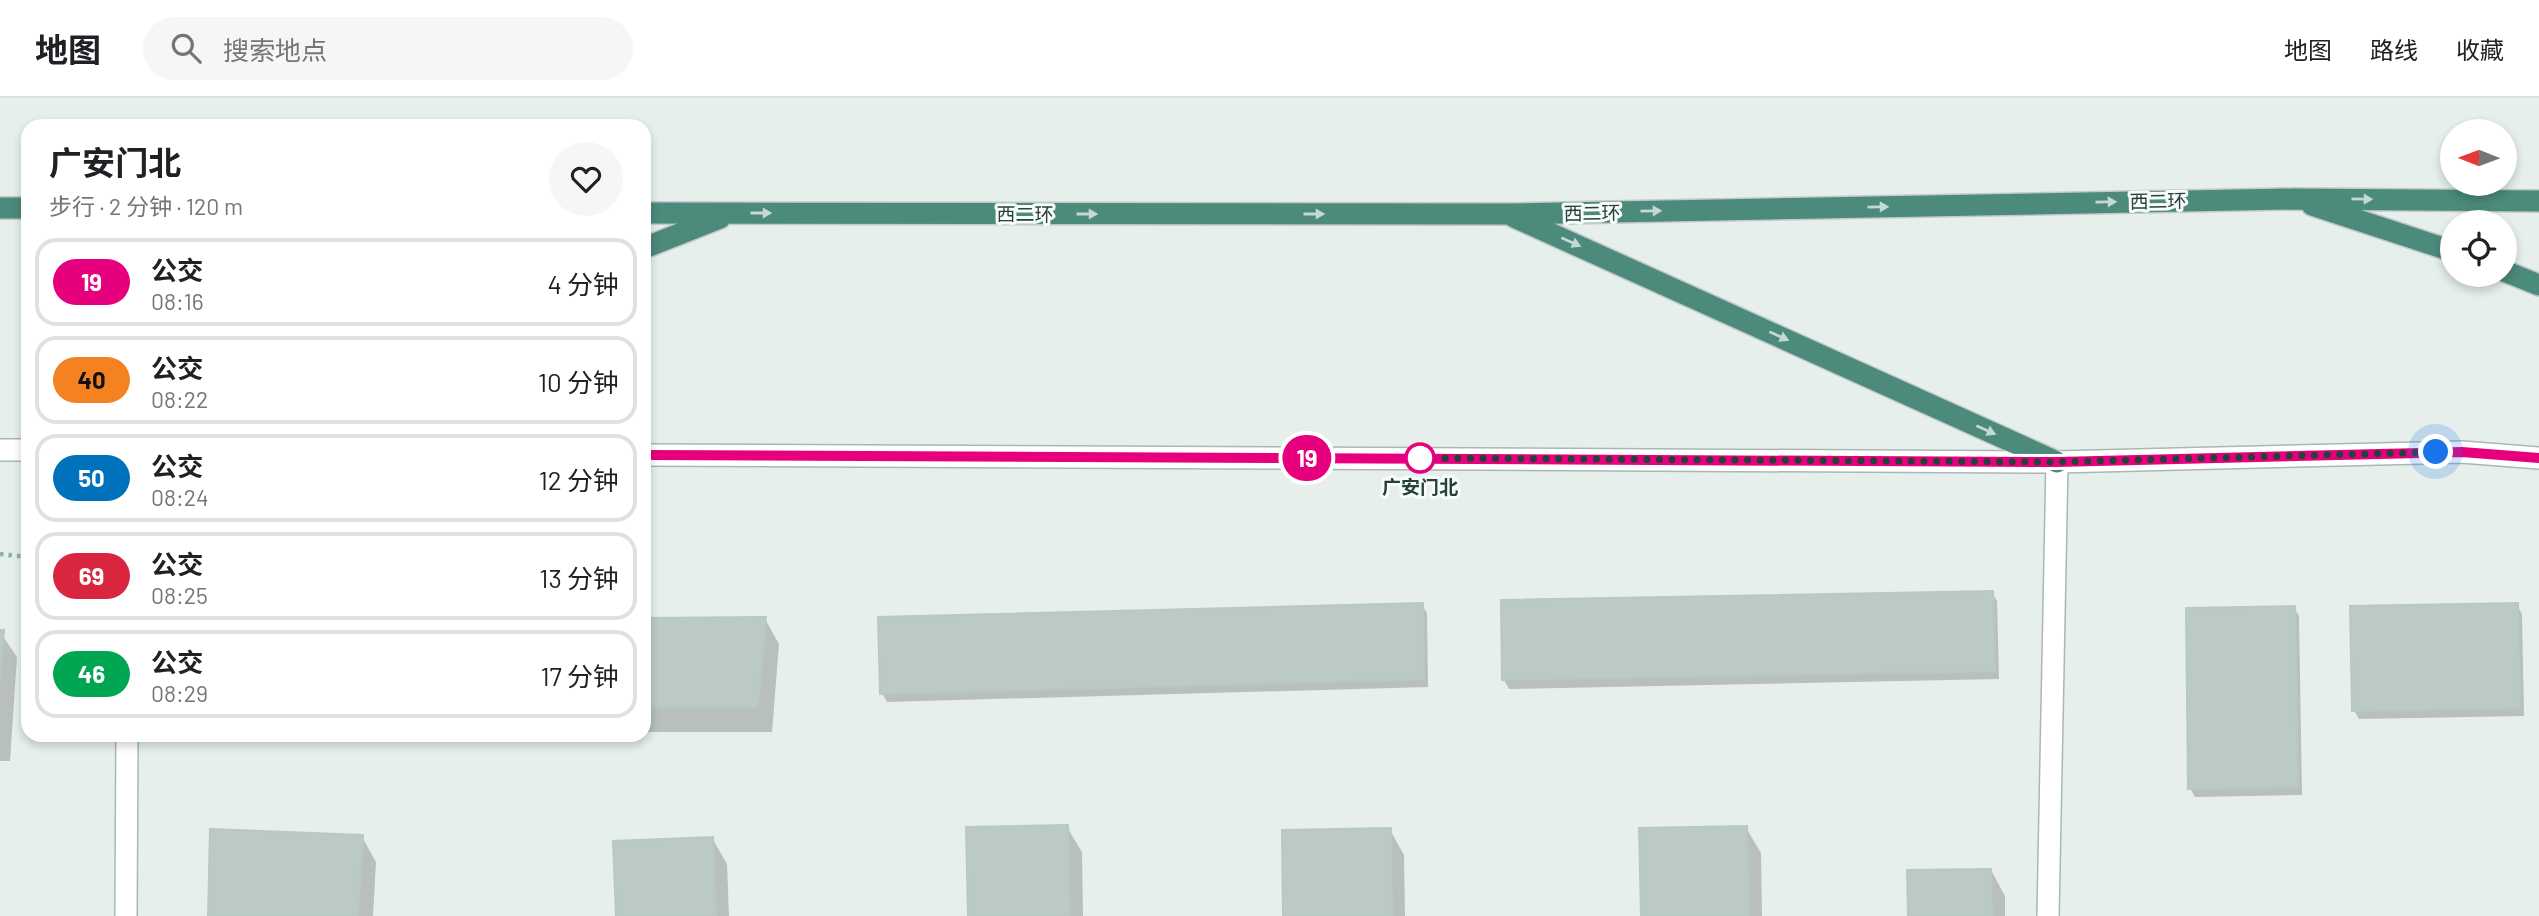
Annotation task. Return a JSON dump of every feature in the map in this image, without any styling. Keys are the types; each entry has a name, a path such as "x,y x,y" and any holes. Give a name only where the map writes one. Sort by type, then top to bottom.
{"highway":[{"name":"西二环","path":"651,213 1509,214 2294,199 2539,201"},
{"path":"2294,199 2440,247"},
{"path":"0,208 21,208"},
{"path":"651,245 732,214"},
{"path":"1509,214 2057,462"},
{"path":"2517,276 2539,285"}],"street":[{"path":"0,450 21,450"},
{"path":"651,455 2057,462 2462,452 2539,458"},
{"path":"2048,916 2057,462"},
{"path":"126,916 127,742"}],"path":[{"path":"0,554 21,556"}],"building":[{"path":"1993,591 1995,671 1502,680 1501,600"},
{"path":"1423,603 1424,679 880,694 878,617"},
{"path":"2518,603 2520,708 2352,711 2350,606"},
{"path":"2295,606 2298,787 2188,789 2186,608"},
{"path":"766,617 758,707 651,707 651,618"},
{"path":"0,630 4,630 0,682"},
{"path":"1068,825 1070,916 968,916 966,827"},
{"path":"1747,826 1749,916 1641,916 1639,828"},
{"path":"1391,828 1392,916 1283,916 1282,830"},
{"path":"210,829 363,835 358,916 208,916"},
{"path":"713,837 716,916 616,916 613,841"},
{"path":"1991,869 1992,916 1908,916 1907,870"}],"bus line":[{"name":"19","path":"651,455 2057,462 2462,452 2539,458"}],"place":[{"name":"广安门北","path":"1420,458"}],"route":[{"path":"1420,458 2057,462 2436,452"}]}
